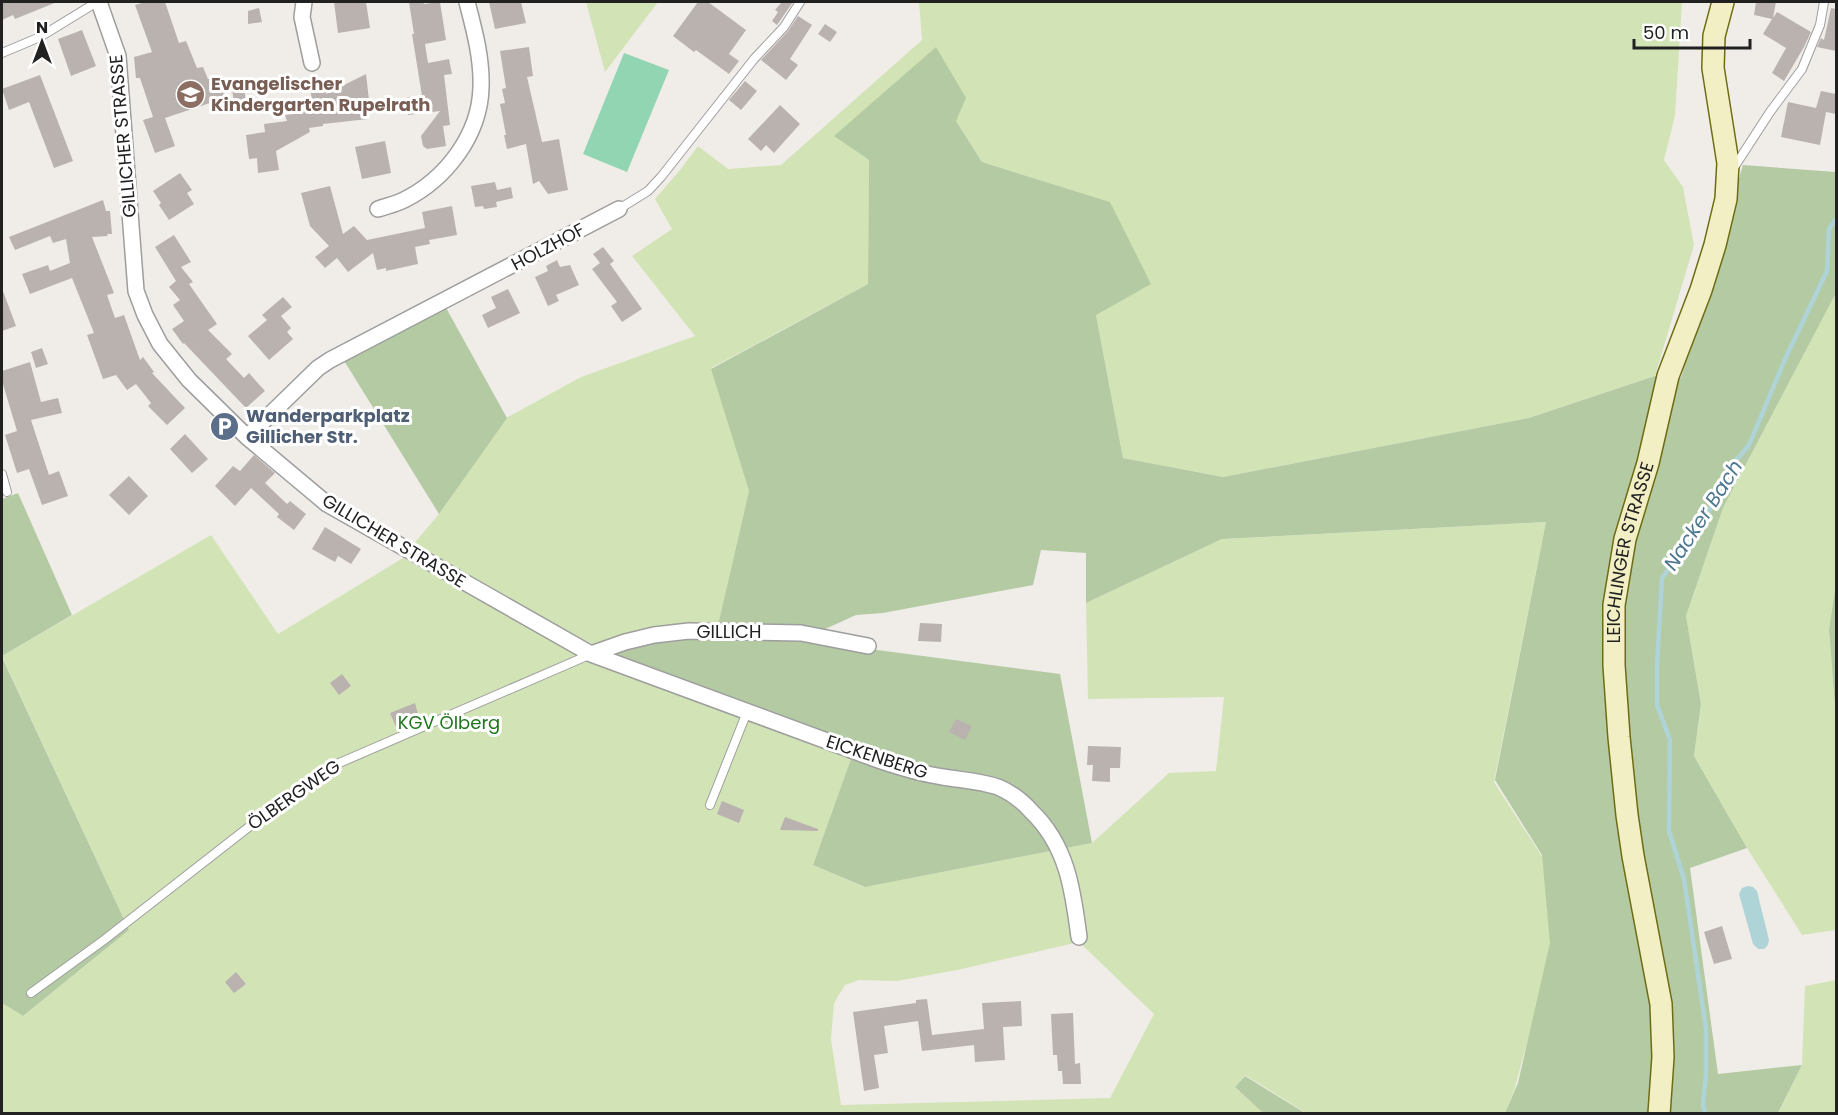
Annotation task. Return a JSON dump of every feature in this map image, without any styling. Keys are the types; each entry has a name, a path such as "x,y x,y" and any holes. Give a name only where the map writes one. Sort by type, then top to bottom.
{"main road":[{"name":"LEICHLINGER STRASSE","path":"1659,1113 1664,1057 1661,1004 1627,815 1614,665 1614,605 1625,539 1648,463 1666,383 1701,290 1726,199 1728,174 1713,68 1714,36 1723,2"}],"street":[{"name":"GILLICHER STRASSE","path":"98,2 118,56 136,291 160,344 189,380 247,437 327,504 591,654"},
{"path":"304,2 302,17 312,63"},
{"path":"378,209 404,200 441,174 456,157 475,121 481,87 477,42 467,2"},
{"name":"HOLZHOF","path":"247,437 318,368 330,360 619,209"},
{"name":"GILLICH","path":"591,654 654,635 689,631 801,633 868,646"},
{"name":"EICKENBERG","path":"591,654 881,761 932,775 983,783 1012,795 1037,816 1063,856 1074,899 1079,937"}],"lane":[{"path":"2,53 40,37 98,2"},
{"name":"HOLZHOF","path":"619,209 648,191 661,177 754,59 784,27 800,2"},
{"path":"1728,174 1734,169 1770,112 1802,69 1820,25 1824,2"},
{"path":"2,474 8,492"},
{"name":"ÖLBERGWEG","path":"31,993 330,767 591,654"},
{"path":"710,805 747,712"}],"green space":[{"path":"586,2 658,2 605,72"},
{"path":"919,2 1682,2 1675,116 1664,160 1683,187 1694,245 1655,376 1529,418 1223,477 1123,458 1096,315 1109,202 982,162 956,121 835,136 869,160 868,284 711,368 749,491 718,625 598,647 411,547 439,514 506,418 581,377 695,336 632,256 672,229 655,199 698,146 728,169 781,165 922,40"},
{"path":"936,47 966,98 956,121 982,162 1110,202 1151,284 1096,315 1123,458 1223,477 1529,418 1655,376 1681,378 1743,165 1836,172 1836,293 1723,508 1686,616 1701,704 1694,756 1747,848 1690,868 1718,1074 1802,1065 1778,1113 1505,1113 1518,1083 1550,943 1542,855 1495,780 1546,522 1222,539 1086,603 1086,553 1041,550 1033,585 883,613 856,615 812,635 862,648 1060,674 1092,843 865,887 813,865 852,756 609,654 718,625 749,491 711,369 868,284 869,160 834,136"},
{"path":"624,53 669,70 627,172 583,154"},
{"path":"1836,293 1836,583 1829,629 1836,720 1836,930 1802,935 1747,848 1694,756 1701,704 1686,616 1723,508"},
{"path":"445,306 507,418 439,514 343,359"},
{"path":"18,493 72,615 2,656 2,499"},
{"name":"KGV Ölberg","path":"1546,522 1494,782 1543,858 1553,947 1514,1091 1505,1113 1306,1113 1245,1075 1235,1087 1263,1113 2,1113 2,1003 23,1016 129,930 2,656 211,535 278,634 403,558 583,657 852,756 813,865 864,887 1092,843 1169,773 1216,771 1224,697 1088,699 1086,603 1222,539","holes":["1079,942 1154,1014 1110,1098 841,1105 831,1039 834,1003 845,985 859,980 897,981 957,970"]},
{"path":"1836,583 1836,720 1829,629"},
{"path":"2,657 129,930 23,1016 2,1003"},
{"path":"1836,980 1836,1113 1778,1114 1802,1065 1805,986"},
{"path":"1245,1076 1305,1113 1263,1113 1235,1087"}],"water":[{"path":"1748,886 1757,891 1769,940 1764,949 1758,949 1753,944 1739,894 1742,888"}],"building":[{"path":"2,2 57,2 15,19 13,15 2,20"},
{"path":"145,2 165,2 179,43 186,41 197,68 203,67 208,79 218,76 225,98 165,118 175,146 155,153 143,120 153,117 140,78 136,78 134,57 152,52 135,5"},
{"path":"334,2 366,2 370,28 338,33"},
{"path":"409,2 423,2 424,4 440,2 446,40 425,44 428,63 449,59 452,74 444,75 450,125 443,126 446,146 427,149 423,146 421,136 440,111 408,115 405,98 422,96"},
{"path":"489,2 521,2 526,23 495,29"},
{"path":"698,2 708,2 746,30 729,54 739,61 729,74 673,36"},
{"path":"782,2 793,2 777,25 772,21 778,12 775,10"},
{"path":"1756,2 1776,2 1773,18 1777,12 1811,32 1784,81 1772,73 1786,48 1763,34 1772,19 1754,15"},
{"path":"259,8 262,22 248,24 248,11"},
{"path":"1831,8 1836,9 1836,51 1817,47 1821,38 1824,40"},
{"path":"798,16 812,25 790,59 798,65 786,80 761,60 788,31"},
{"path":"825,24 837,32 830,42 818,34"},
{"path":"82,30 96,66 71,76 58,39"},
{"path":"529,47 533,76 527,77 542,142 559,139 568,190 548,194 539,181 533,184 526,144 507,149 504,135 506,135 500,104 505,103 502,89 506,88 500,51"},
{"path":"366,74 369,100 365,101 368,119 323,124 323,126 309,128 310,132 276,151 279,170 258,173 257,158 249,159 246,135 265,132 264,124 287,121 285,115 294,114 298,103 312,102 310,86 325,84 326,94"},
{"path":"40,75 73,161 54,168 29,102 9,110 2,89"},
{"path":"745,81 757,91 741,110 729,100"},
{"path":"244,87 246,102 234,103 232,88"},
{"path":"1821,91 1836,94 1836,114 1826,112 1820,145 1781,137 1788,102 1816,108"},
{"path":"780,105 800,124 774,153 766,145 761,151 748,139"},
{"path":"385,141 391,173 362,179 355,147"},
{"path":"180,173 192,190 187,193 194,204 169,220 153,191"},
{"path":"495,182 497,190 511,187 513,198 496,202 497,207 484,209 483,206 475,207 471,186"},
{"path":"330,186 343,234 354,226 367,240 425,228 422,212 452,206 457,235 429,240 430,244 415,247 418,264 386,271 386,268 377,270 373,253 348,272 337,258 325,268 315,257 329,246 310,226 301,193"},
{"path":"103,200 106,211 110,211 112,234 92,237 114,293 107,295 115,318 124,315 140,360 143,357 154,372 152,373 185,408 167,425 148,406 151,403 136,384 127,390 116,375 103,379 87,335 94,333 72,278 30,294 22,274 48,265 50,271 70,263 66,239 53,243 50,236 15,250 9,237"},
{"path":"174,235 191,262 181,267 193,282 189,284 217,324 208,330 232,354 226,359 244,378 249,373 265,391 246,408 183,344 172,329 184,321 173,305 180,300 169,287 176,281 155,247"},
{"path":"603,247 614,261 610,264 642,309 622,322 611,306 617,302 592,269 600,263 593,254"},
{"path":"557,260 560,267 570,265 579,285 556,295 559,301 548,306 535,277 548,271 546,266"},
{"path":"508,289 520,313 488,328 482,315 496,308 491,297"},
{"path":"2,291 16,326 2,331"},
{"path":"283,297 292,307 281,316 291,328 287,332 293,339 269,360 248,336 267,320 262,315"},
{"path":"42,348 48,364 36,368 31,352"},
{"path":"30,362 41,402 58,398 62,413 31,420 49,475 59,471 68,496 42,505 29,469 17,473 5,435 17,431 2,381 2,371"},
{"path":"185,434 208,459 192,473 170,449"},
{"path":"254,455 275,473 265,483 287,504 290,501 306,514 294,530 277,517 279,514 251,488 235,506 215,486 233,466 240,471"},
{"path":"129,476 148,496 129,515 109,495"},
{"path":"325,527 361,549 351,564 338,556 335,562 312,549"},
{"path":"920,623 942,624 941,642 918,641"},
{"path":"342,674 351,686 339,695 330,683"},
{"path":"415,703 419,718 396,727 390,713"},
{"path":"956,719 972,726 965,740 949,732"},
{"path":"1088,746 1121,747 1120,768 1110,768 1110,782 1092,781 1093,765 1087,765"},
{"path":"722,801 744,810 739,823 717,814"},
{"path":"785,817 818,829 818,831 780,830"},
{"path":"1722,926 1732,959 1714,964 1704,932"},
{"path":"236,972 246,984 234,993 225,982"},
{"path":"927,999 932,1035 984,1029 982,1003 1021,1001 1022,1026 1003,1027 1005,1060 975,1062 974,1045 922,1051 918,1021 884,1026 888,1053 874,1055 879,1088 864,1091 853,1012 916,1003 916,1000"},
{"path":"1073,1013 1075,1064 1080,1063 1081,1084 1063,1084 1062,1071 1058,1071 1057,1055 1053,1055 1051,1014"}],"waterway":[{"name":"Nacker Bach","path":"1705,1114 1703,1103 1706,1075 1706,1029 1684,879 1669,831 1670,740 1657,705 1662,578 1710,509 1723,476 1749,445 1786,357 1827,271 1829,229 1836,219"}],"place":[{"name":"Evangelischer Kindergarten Rupelrath","path":"190,94"},
{"name":"Wanderparkplatz Gillicher Str.","path":"225,426"}]}
